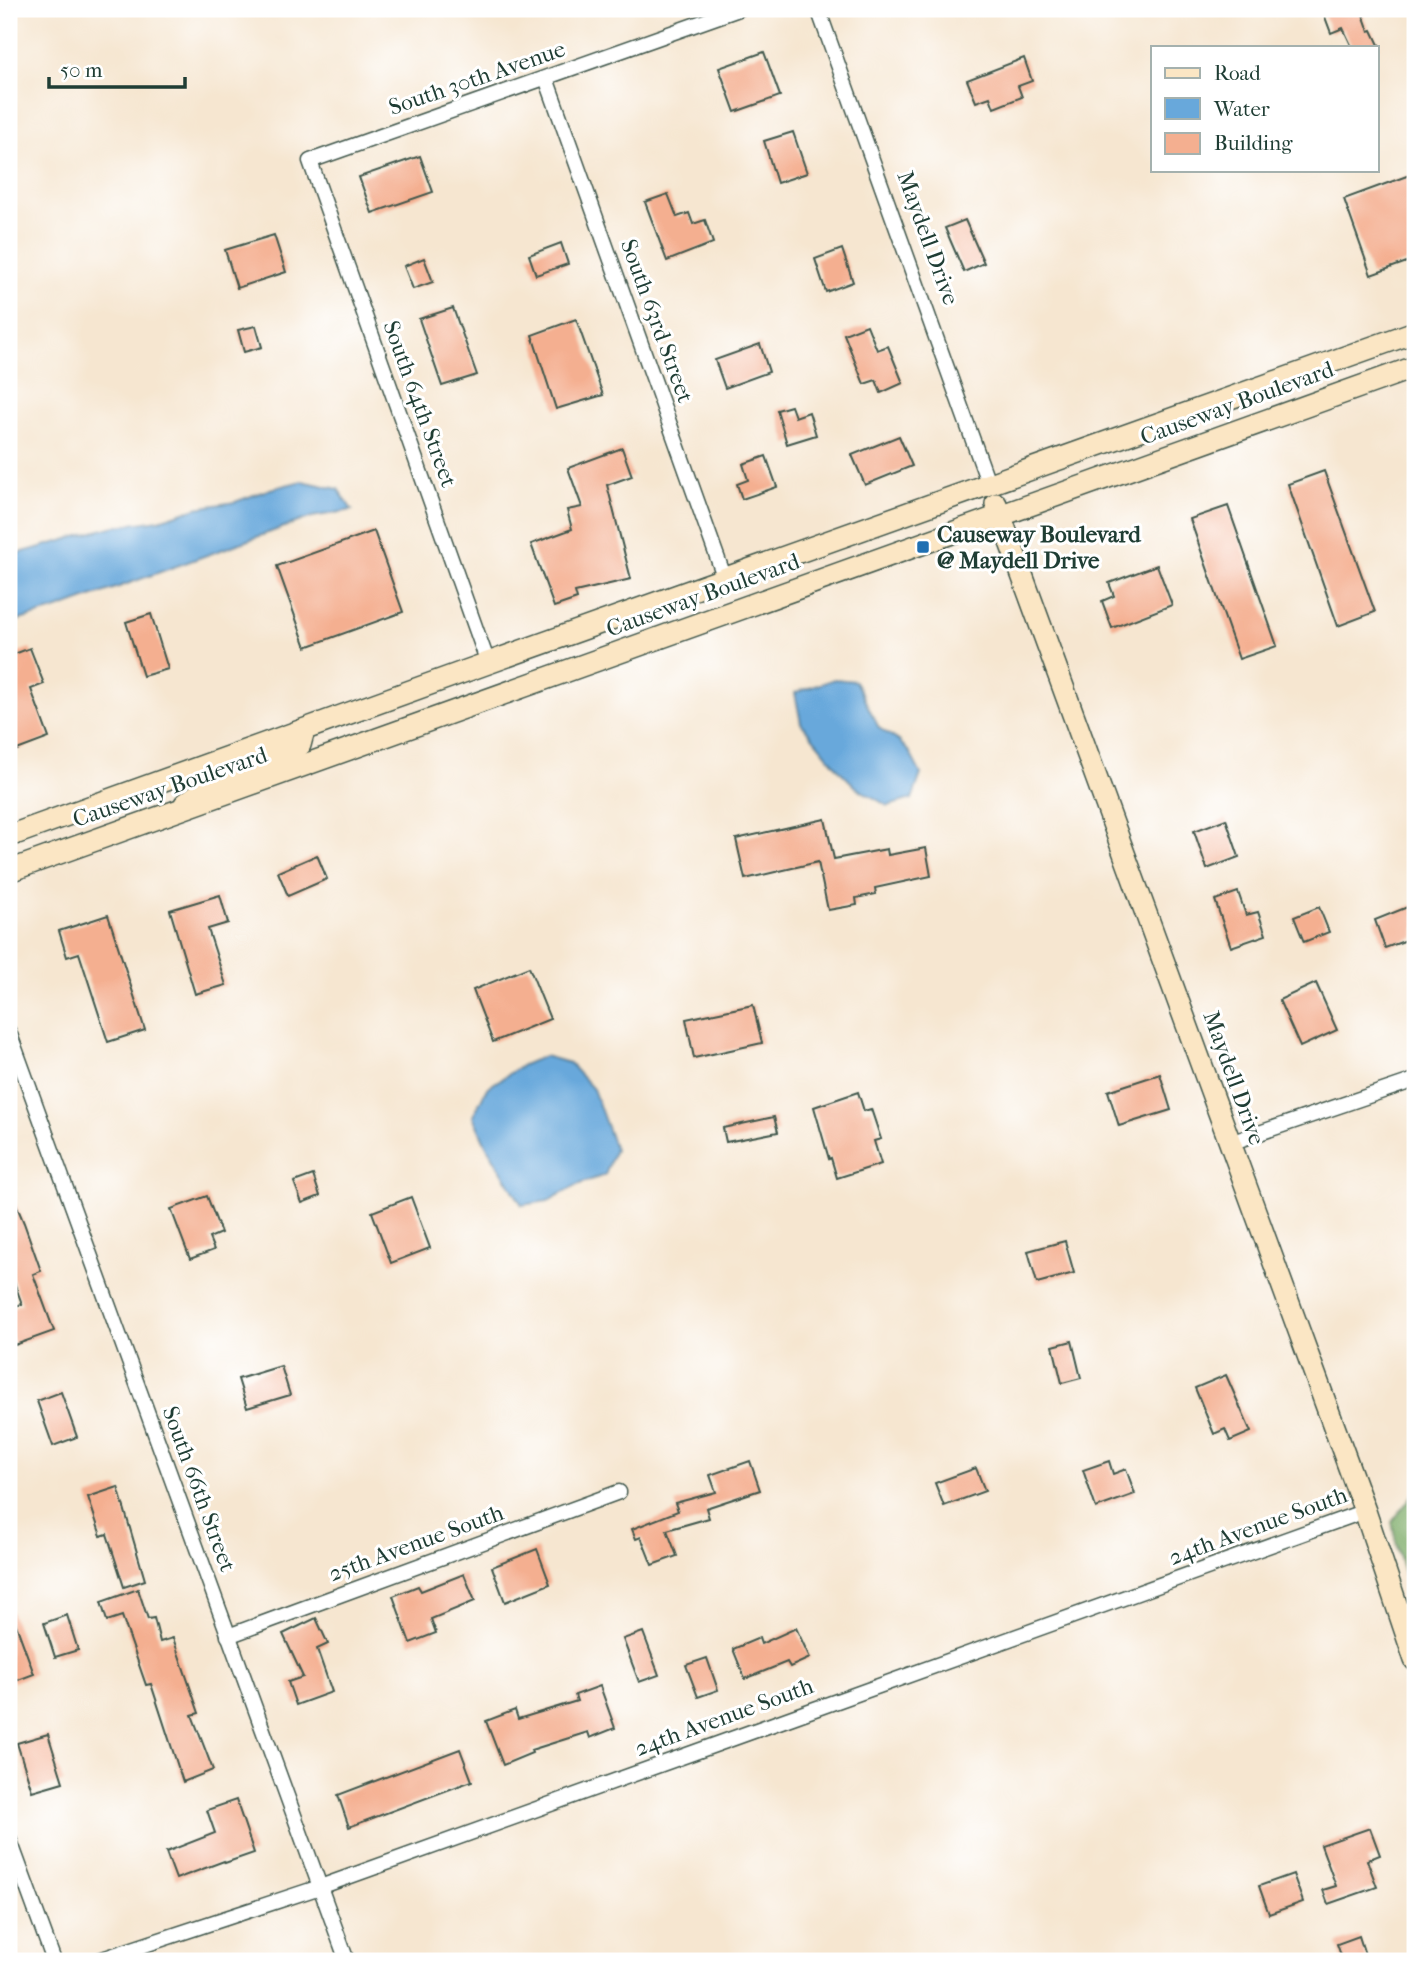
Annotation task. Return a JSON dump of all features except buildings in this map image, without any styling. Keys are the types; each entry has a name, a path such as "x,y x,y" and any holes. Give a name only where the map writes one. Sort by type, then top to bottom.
{"main road":[{"name":"Causeway Boulevard","path":"9,836 1415,332"},
{"name":"Causeway Boulevard","path":"9,871 1415,367"},
{"name":"Maydell Drive","path":"989,485 1365,1511 1415,1660"},
{"path":"176,813 195,794 213,782 287,755 300,745 304,730"}],"street":[{"name":"South 30th Avenue","path":"310,161 739,9"},
{"name":"Maydell Drive","path":"818,9 989,485"},
{"name":"South 63rd Street","path":"546,78 725,579"},
{"name":"South 64th Street","path":"310,161 488,663"},
{"name":"South 66th Street","path":"9,1032 347,1961"},
{"path":"1230,1143 1415,1080"},
{"name":"25th Avenue South","path":"228,1636 620,1492"},
{"name":"24th Avenue South","path":"96,1961 320,1887 1365,1511"},
{"path":"9,1838 54,1961"}],"green space":[{"path":"1415,1492 1415,1608 1392,1522"}],"water":[{"path":"302,481 338,489 352,510 312,517 58,609 9,623 9,556 111,527 159,520 196,508 235,502"},
{"path":"834,679 855,681 879,728 899,741 910,753 921,774 912,799 888,806 857,788 801,723 795,693"},
{"path":"544,1056 569,1063 593,1089 615,1149 605,1175 577,1185 548,1201 522,1205 486,1145 473,1116 487,1088 523,1065"}],"place":[{"name":"Causeway Boulevard @ Maydell Drive","path":"923,547"}]}
